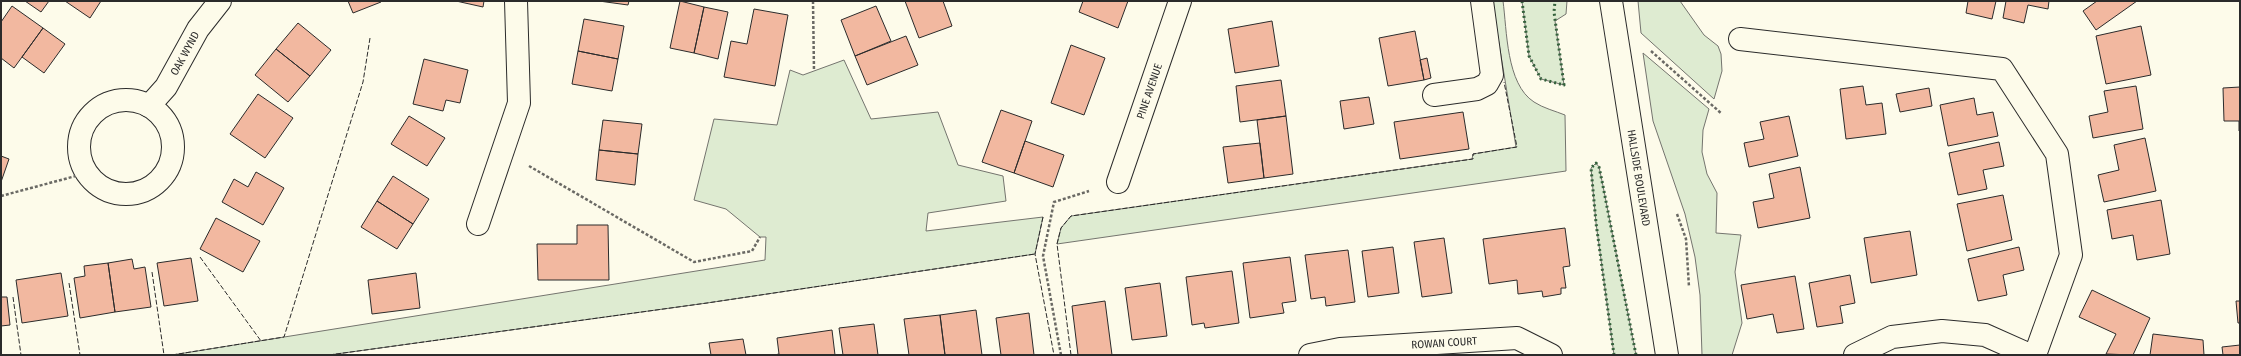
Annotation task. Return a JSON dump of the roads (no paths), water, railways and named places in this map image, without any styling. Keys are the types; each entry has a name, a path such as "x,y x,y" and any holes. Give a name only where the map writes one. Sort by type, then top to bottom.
{"street":[{"name":"OAK WYND","path":"149,106 166,87 198,29 220,1"},
{"path":"478,224 519,103 516,1"},
{"name":"PINE AVENUE","path":"1118,182 1180,1"},
{"path":"1434,95 1477,89 1487,84 1492,75 1482,1"},
{"name":"HALLSIDE BOULEVARD","path":"1611,1 1667,355"},
{"path":"1740,39 2002,69 2057,154 2071,255 2036,355"},
{"path":"118,100 134,101 149,106 160,114 168,126 172,139 172,154 168,167 160,178 149,188 135,193 120,194 106,190 94,182 87,173 79,156 79,141 83,127 91,115 104,105 118,100"},
{"path":"1855,355 1892,337 1942,331 1985,334 2030,355"},
{"name":"ROWAN COURT","path":"1310,355 1340,349 1517,338 1551,355"}]}
